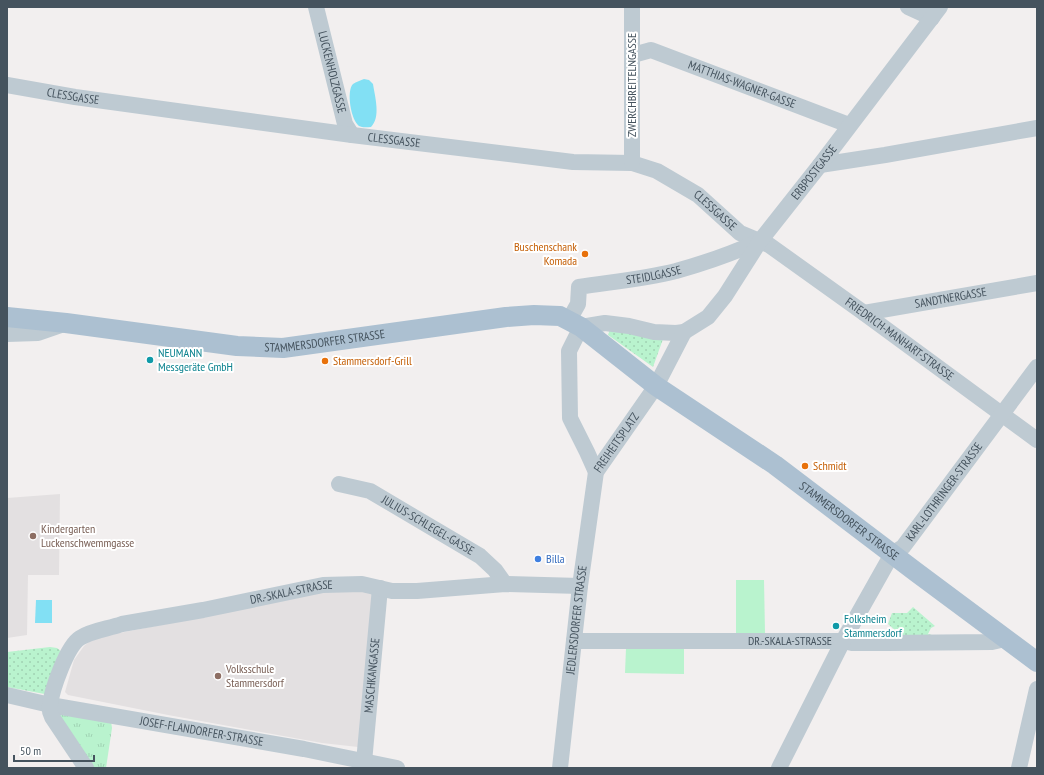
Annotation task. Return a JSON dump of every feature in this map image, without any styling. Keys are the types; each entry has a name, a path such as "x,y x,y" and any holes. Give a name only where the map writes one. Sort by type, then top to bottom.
{"main road":[{"name":"STAMMERSDORFER STRASSE","path":"7,317 66,323 222,344 283,348 506,317 534,315 560,316 575,324"},
{"path":"575,324 656,386"},
{"name":"STAMMERSDORFER STRASSE","path":"656,386 775,465 1037,662"}],"street":[{"name":"LUCKENHOLZGASSE","path":"316,7 345,124 352,135"},
{"name":"ZWERCHBREITELNGASSE","path":"632,7 632,163"},
{"path":"908,7 936,12"},
{"name":"ERBPOSTGASSE","path":"684,332 708,317 725,296 760,241 820,165 936,12"},
{"name":"MATTHIAS-WAGNER-GASSE","path":"633,55 651,50 849,126"},
{"name":"CLESSGASSE","path":"7,85 75,98 352,135 573,162 632,163 657,171 698,196 740,233 760,241"},
{"path":"820,165 1037,128"},
{"name":"FRIEDRICH-MANHART-STRASSE","path":"760,241 769,245 864,313 1037,440"},
{"name":"STEIDLGASSE","path":"575,324 579,287 676,271 735,252 760,241"},
{"name":"SANDTNERGASSE","path":"864,313 1037,283"},
{"name":"STAMMERSDORFER STRASSE","path":"7,334 38,333 66,323"},
{"path":"575,324 605,323 629,326 654,332 676,334 684,332"},
{"name":"FREIHEITSPLATZ","path":"575,324 569,351 570,418 596,472 656,386 684,332"},
{"name":"KARL-LOTHRINGER-STRASSE","path":"779,768 843,641 892,554 903,547 1037,367"},
{"name":"JEDLERSDORFER STRASSE","path":"560,768 580,586 596,472"},
{"name":"JULIUS-SCHLEGEL-GASSE","path":"339,484 370,491 480,556 495,570 505,584"},
{"name":"DR.-SKALA-STRASSE","path":"50,705 67,652 80,638 99,630 122,624 323,585 362,584 392,591 505,584 580,586"},
{"name":"MASCHKANGASSE","path":"364,762 380,588"},
{"name":"DR.-SKALA-STRASSE","path":"574,641 843,641 852,643 887,643 992,642 1005,639"},
{"path":"1019,768 1037,689"},
{"name":"JOSEF-FLANDORFER-STRASSE","path":"7,695 50,705 304,749 397,768"},
{"path":"50,705 52,717 86,768"}],"shaded area":[{"name":"Kindergarten Luckenschwemmgasse","path":"60,494 59,575 28,575 27,635 7,638 7,498"},
{"name":"Volksschule Stammersdorf","path":"334,588 375,592 358,747 322,743 168,715 68,695 65,692 74,660 84,646 89,642 104,636"}],"green space":[{"path":"610,329 663,339 653,367 608,335"},
{"path":"736,580 764,580 765,633 736,634"},
{"path":"913,607 935,626 931,628 928,634 932,635 897,638 895,630 888,624 892,613 907,613"},
{"path":"50,647 57,648 62,652 50,695 7,687 7,652"},
{"path":"626,648 684,649 684,674 625,673"},
{"path":"59,714 111,721 112,728 106,768 91,768"}],"water":[{"path":"364,79 369,80 373,84 376,101 376,118 371,127 359,126 356,123 350,105 350,93 353,84"},
{"path":"36,600 52,600 52,623 35,623"}],"place":[{"name":"Buschenschank Komada","path":"585,254"},
{"name":"NEUMANN Messgeräte GmbH","path":"150,360"},
{"name":"Stammersdorf-Grill","path":"325,361"},
{"name":"Schmidt","path":"805,466"},
{"name":"Kindergarten Luckenschwemmgasse","path":"33,536"},
{"name":"Billa","path":"538,559"},
{"name":"Folksheim Stammersdorf","path":"836,626"},
{"name":"Volksschule Stammersdorf","path":"218,676"}]}
